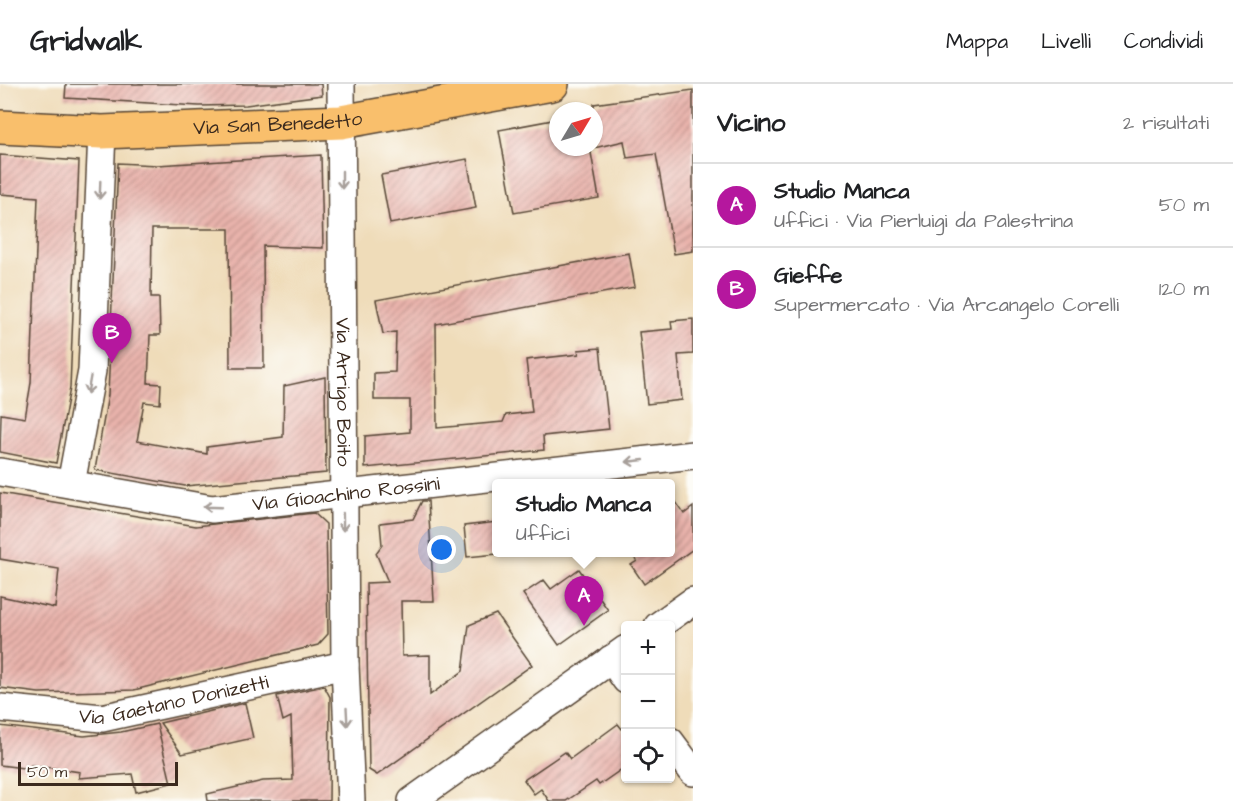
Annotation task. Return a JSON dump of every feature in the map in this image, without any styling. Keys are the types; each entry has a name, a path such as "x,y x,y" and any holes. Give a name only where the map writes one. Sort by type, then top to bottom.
{"main road":[{"name":"Via San Benedetto","path":"0,127 102,132 341,122 552,84"}],"street":[{"name":"Via Arrigo Boito","path":"341,84 345,665 351,801"},
{"path":"71,484 92,371 102,132"},
{"name":"Via Gioachino Rossini","path":"0,472 212,509 343,492 693,455"},
{"path":"665,621 693,601"},
{"path":"412,801 620,662"},
{"name":"Via Gaetano Donizetti","path":"0,708 102,718 345,665"},
{"path":"675,748 693,772"},
{"name":"Via Arrigo Boito","path":"350,769 360,789 374,801"}],"building":[{"path":"66,84 321,84 322,95 246,105 199,106 65,98"},
{"path":"693,90 693,251 674,254 656,154 627,158 624,141 603,146 603,103"},
{"path":"549,121 549,156 592,156 599,198 514,213 499,130"},
{"path":"0,155 79,161 70,388 56,463 0,452 1,414 25,418 31,383 38,197 0,194"},
{"path":"321,155 323,248 263,246 264,368 230,368 229,229 152,229 151,297 159,297 160,335 150,335 148,383 161,384 160,404 144,402 137,441 207,454 207,447 283,437 284,386 325,377 326,473 185,486 95,470 108,395 118,163 157,165"},
{"path":"467,159 476,208 390,224 381,175"},
{"path":"629,253 635,287 436,324 437,428 503,422 506,415 532,412 526,360 579,354 578,350 600,348 609,429 543,436 544,450 365,468 365,436 410,432 410,400 374,400 374,373 395,372 396,332 383,334 376,300"},
{"path":"693,319 693,354 678,355 682,400 647,404 639,332 672,329 671,321"},
{"path":"0,493 196,526 314,513 326,524 328,634 318,645 134,690 39,693 0,688 0,596 55,608 59,569 0,559"},
{"path":"422,501 428,501 434,601 401,601 402,656 430,655 430,695 463,671 469,625 496,614 532,665 377,775 369,770 366,583 388,582 376,553 382,545 380,523 413,519"},
{"path":"675,501 684,514 693,507 693,549 644,584 631,565 637,561 634,557 675,557"},
{"path":"492,523 492,554 467,557 464,526"},
{"path":"579,569 608,610 559,645 523,594 544,580 551,589"},
{"path":"324,686 330,697 329,801 208,801 207,794 263,781 293,780 291,717 283,721 277,696"},
{"path":"245,703 253,738 182,754 160,723"},
{"path":"157,724 171,783 136,792 132,774 79,778 80,772 31,765 31,769 0,765 0,726 84,736 121,732"},
{"path":"618,724 621,728 621,770 599,785 596,781 566,801 549,801 541,789 534,794 524,780 565,752 570,759"}],"place":[{"name":"Gieffe","path":"112,363"},
{"name":"Studio Manca","path":"584,626"}]}
